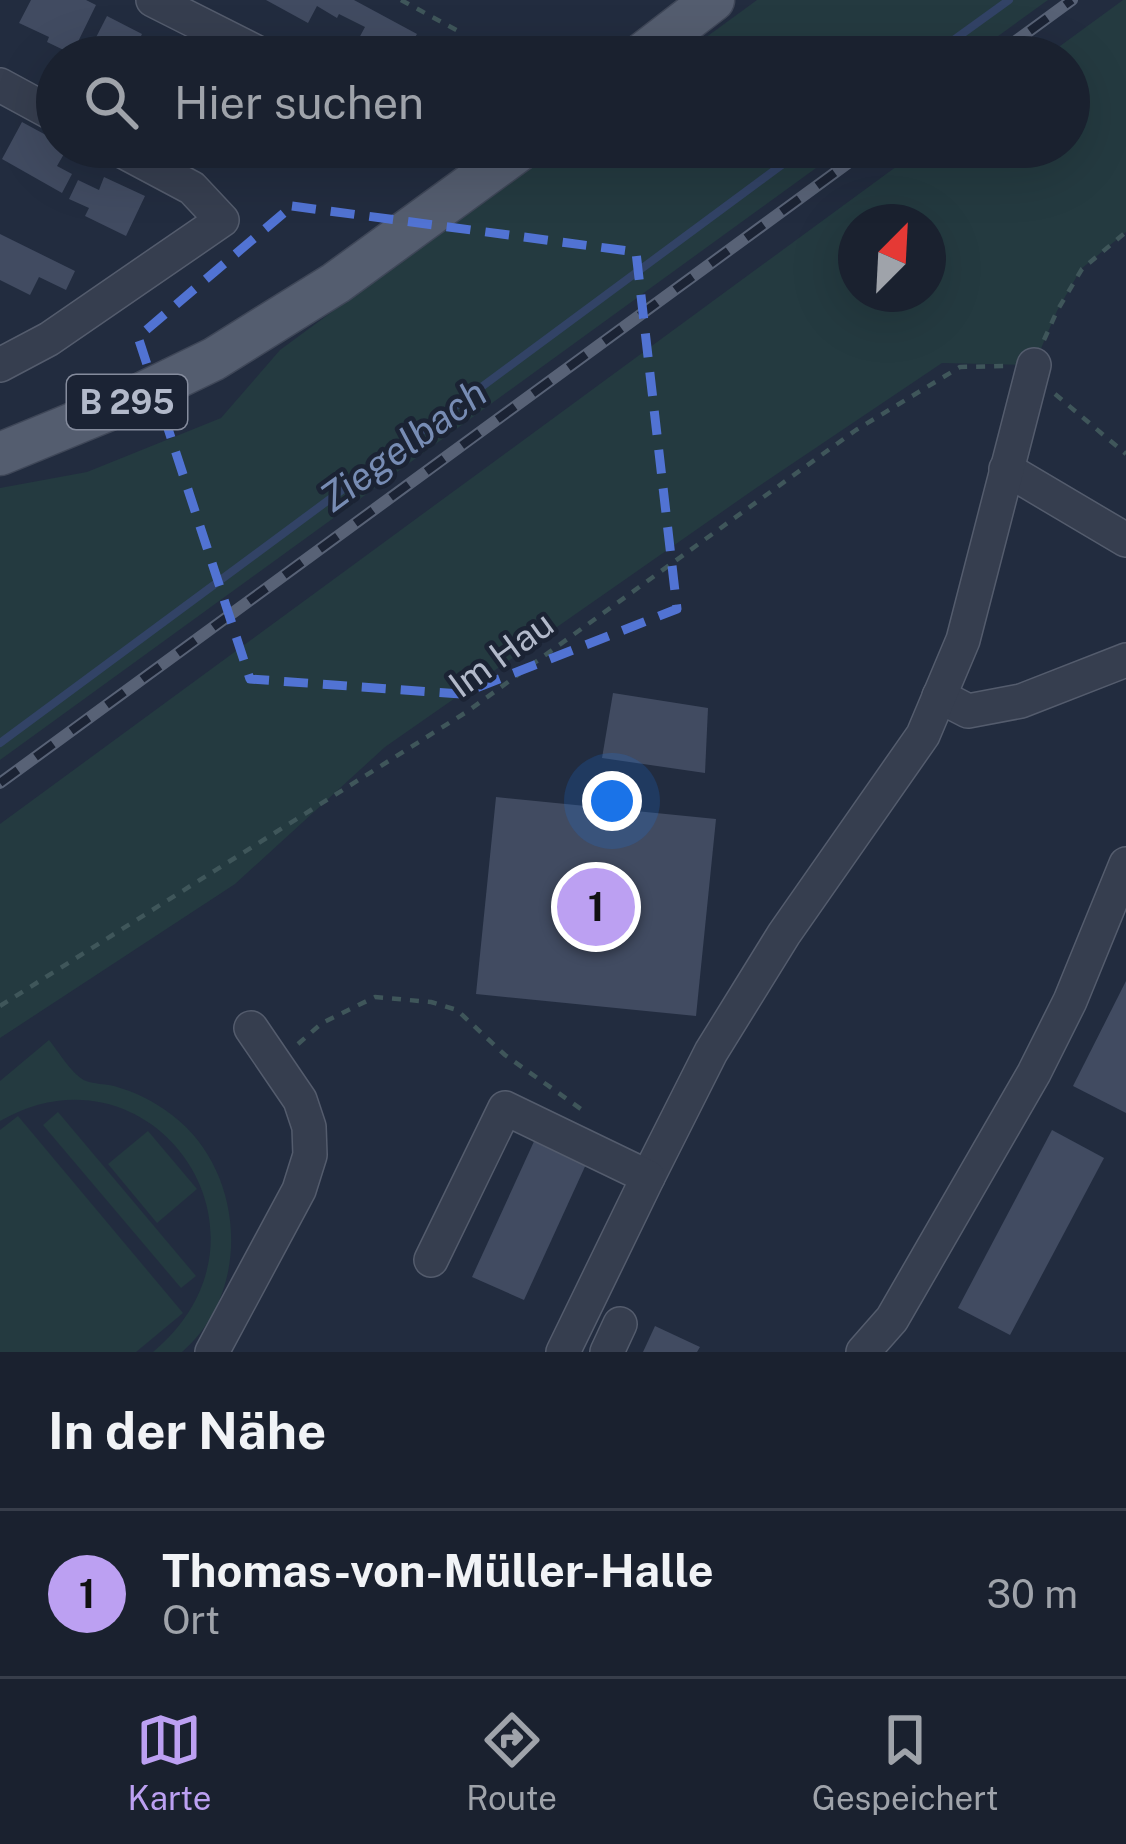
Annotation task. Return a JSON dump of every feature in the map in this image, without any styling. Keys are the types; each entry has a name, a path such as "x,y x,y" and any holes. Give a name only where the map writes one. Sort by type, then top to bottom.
{"main road":[{"path":"667,36 713,0"},
{"name":"B 295","path":"0,454 117,406 214,359 336,283 494,168"}],"street":[{"path":"152,0 224,36"},
{"path":"0,86 36,105"},
{"path":"0,365 49,339 222,220 192,188 154,168"},
{"path":"563,1352 711,1052 784,934 923,735 963,640 1034,365"},
{"path":"1006,469 1126,540"},
{"path":"939,696 968,711 1021,701 1126,660"},
{"path":"863,1352 892,1319 1034,1073 1126,864"},
{"path":"212,1352 299,1190 310,1155 309,1127 300,1100 251,1028"},
{"path":"431,1260 505,1108 648,1177"}],"path":[{"path":"401,0 460,32"},
{"path":"1126,232 1082,269 1034,365 1057,397 1126,454"},
{"name":"Im Hau","path":"0,1006 468,712 856,430 960,368 1034,365"},
{"path":"275,1064 322,1023 374,997 431,1002 457,1010 505,1055 584,1109 596,1124"}],"highlighted area":[{"path":"292,206 636,252 677,609 461,694 250,679 138,337"}],"green space":[{"path":"757,0 1048,0 998,36 708,36"},
{"path":"1126,0 1126,232 1081,269 1034,365 942,363 385,747 235,884 0,1038 0,824 838,209 838,312 946,312 946,204 845,204 894,168 1090,168 1090,36 1074,36"},
{"path":"527,168 816,168 0,760 0,488 87,472 221,418 280,350"},
{"path":"49,1040 81,1078 129,1091 172,1115 196,1138 214,1167 226,1198 229,1265 221,1297 205,1327 182,1352 153,1352 193,1305 210,1254 206,1204 186,1160 152,1125 107,1104 56,1101 0,1121 0,1081"},
{"path":"58,1112 196,1276 181,1288 43,1125"},
{"path":"18,1116 183,1313 136,1352 0,1352 0,1130"},
{"path":"148,1131 197,1189 157,1223 108,1164"}],"building":[{"path":"31,0 86,0 96,5 81,36 47,36 19,23"},
{"path":"266,0 354,0 417,34 360,36 365,27 317,6 308,23"},
{"path":"107,16 142,34 141,36 97,36"},
{"path":"22,122 36,130 36,168 61,168 72,174 62,193 2,159"},
{"path":"104,177 145,196 126,236 85,216 89,208 69,199 78,180 99,190"},
{"path":"0,234 75,271 66,290 39,277 30,295 0,280"},
{"path":"613,693 708,708 705,773 602,758"},
{"path":"496,797 716,819 696,1016 476,994"},
{"path":"1126,981 1126,1113 1073,1086"},
{"path":"1052,1130 1104,1158 1010,1335 958,1308"},
{"path":"536,1137 588,1160 524,1300 472,1277"},
{"path":"655,1326 700,1347 697,1352 643,1352"}],"waterway":[{"name":"Ziegelbach","path":"959,36 1009,0"},
{"name":"Ziegelbach","path":"0,743 778,168"}],"railway":[{"path":"1023,36 1072,0"},
{"path":"0,783 841,168"}],"place":[{"name":"Thomas-von-Müller-Halle","path":"596,907"}]}
